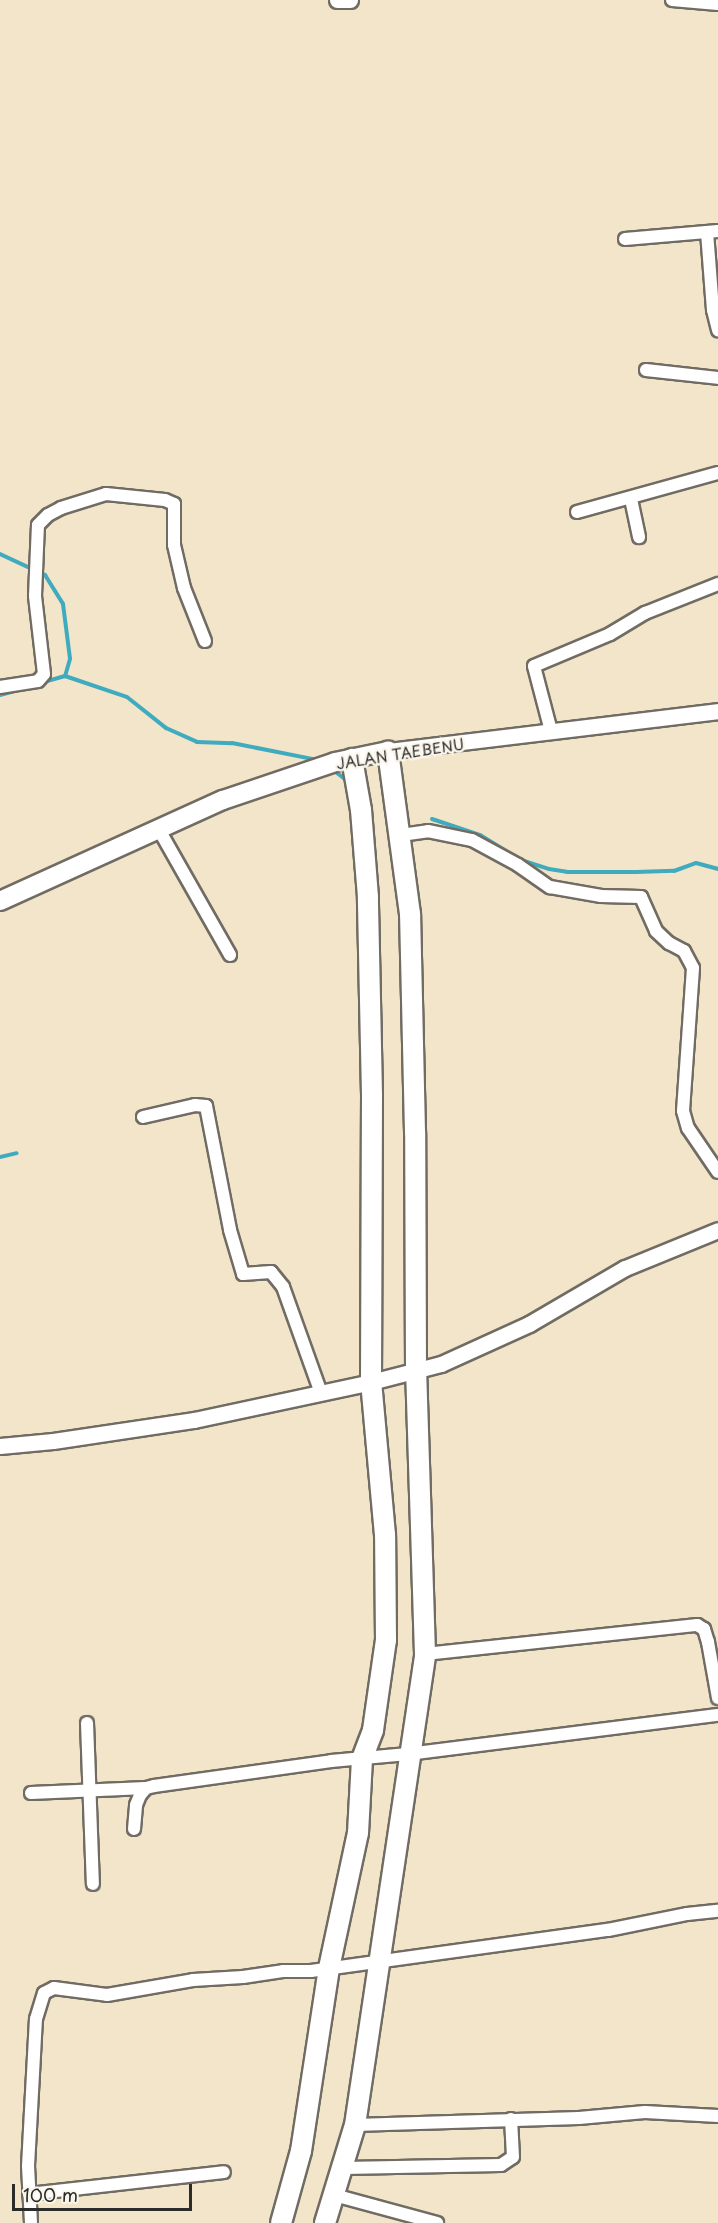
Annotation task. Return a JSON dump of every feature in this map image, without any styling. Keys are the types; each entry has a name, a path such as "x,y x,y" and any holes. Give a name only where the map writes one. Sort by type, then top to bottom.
{"highway":[{"path":"325,2223 344,2168 355,2125 408,1754 425,1654 416,1370 416,1202 410,914 388,751"},
{"path":"281,2223 300,2151 329,1968 358,1833 362,1759 373,1730 386,1640 385,1535 371,1382 372,1106 368,897 361,810 344,760"}],"main road":[{"name":"JALAN TAEBENU","path":"0,901 223,800 344,760 388,751"}],"street":[{"path":"337,0 350,0"},
{"path":"672,0 718,4"},
{"path":"625,239 712,232 713,310 718,330"},
{"path":"646,370 718,378"},
{"path":"577,512 631,499 718,473"},
{"path":"0,687 42,678 35,577 38,525 48,514 105,494 171,501 174,504 174,545 184,588 205,641"},
{"path":"631,499 639,537"},
{"path":"550,732 534,666 610,634 645,613 718,584"},
{"name":"JALAN TAEBENU","path":"388,751 718,711"},
{"path":"158,828 230,955"},
{"path":"401,835 428,831 472,840 518,865 550,887 601,896 641,897 656,931 669,943 684,951 693,968 683,1111 688,1128 718,1172"},
{"path":"143,1117 195,1105 206,1106 230,1230 243,1274 271,1272 283,1287 321,1393"},
{"path":"0,1446 53,1441 194,1419 371,1382 441,1364 529,1324 625,1268 718,1230"},
{"path":"425,1654 697,1625 704,1629 708,1642 718,1698"},
{"path":"31,1793 146,1788 331,1761 408,1754 718,1715"},
{"path":"87,1723 93,1884"},
{"path":"134,1829 136,1805 146,1788"},
{"path":"31,2223 28,2166 36,2019 44,1993 54,1988 107,1995 193,1980 380,1962 608,1930 687,1914 718,1911"},
{"path":"355,2125 579,2118 645,2112 718,2116"},
{"path":"344,2168 501,2166 513,2157 511,2119"},
{"path":"30,2194 224,2172"},
{"path":"334,2195 437,2223"}],"waterway":[{"path":"0,554 45,575 63,604 70,659 65,676 41,683"},
{"path":"65,676 127,697 166,728 197,742 232,743 318,760"},
{"path":"0,695 19,690"},
{"path":"332,769 350,783"},
{"path":"432,819 480,835 521,860 549,869 567,872 674,871 696,863 718,869"},
{"path":"0,1157 17,1153"}]}
